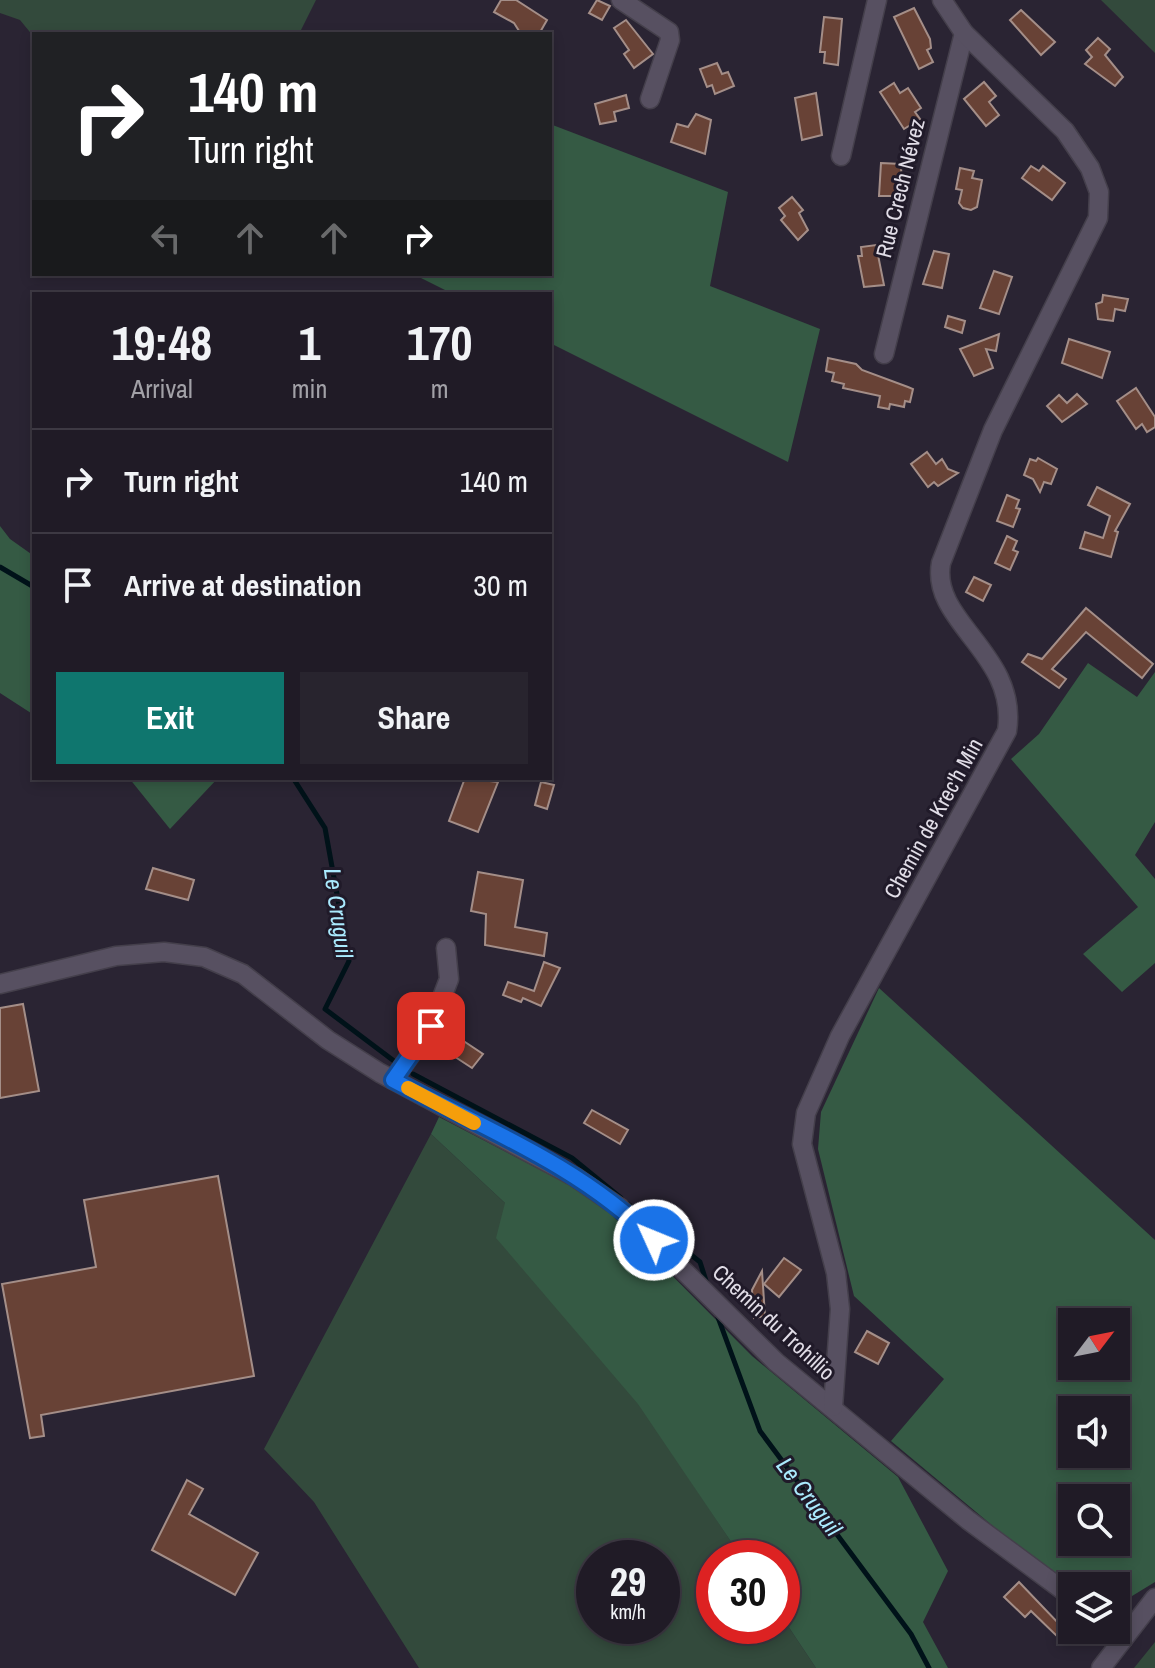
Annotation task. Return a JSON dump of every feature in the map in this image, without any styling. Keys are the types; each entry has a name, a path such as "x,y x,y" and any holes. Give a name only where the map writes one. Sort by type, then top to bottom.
{"street":[{"path":"621,0 669,32 670,40 650,99"},
{"path":"841,156 877,0"},
{"name":"Chemin de Krec'h Min","path":"833,1407 840,1309 836,1273 802,1144 806,1113 840,1036 1007,731 1008,709 1001,678 944,596 939,574 993,430 1098,218 1099,192 1090,168 1065,131 964,33 942,0"},
{"name":"Rue Crech Névez","path":"884,354 964,33"},
{"path":"393,1080 431,1026 449,979 446,948"},
{"name":"Chemin du Trohillio","path":"0,984 116,956 164,952 204,957 243,974 328,1040 393,1080 575,1177 612,1202 765,1351 968,1520 1058,1587"},
{"path":"1130,1624 1155,1598"},
{"path":"1101,1668 1115,1644"}],"green space":[{"path":"0,0 316,0 300,32 32,32 32,35 20,20 0,13"},
{"path":"1101,0 1155,0 1155,53"},
{"path":"552,125 728,192 710,286 820,329 788,462 552,344 552,292 449,292 417,276 552,276"},
{"path":"0,526 10,539 32,555 32,714 0,693"},
{"path":"1088,663 1137,697 1155,672 1155,822 1135,855 1155,879 1155,963 1122,992 1083,954 1138,907 1011,759 1039,734"},
{"path":"131,780 216,780 170,829"},
{"path":"879,988 1155,1240 1155,1582 1130,1597 1130,1572 1058,1574 1018,1547 891,1441 944,1379 854,1296 818,1149 821,1112"},
{"path":"439,1117 596,1199 752,1356 898,1477 948,1571 923,1622 948,1668 816,1668 800,1644 800,1540 730,1540 638,1404 496,1238 505,1203 431,1134"},
{"path":"431,1134 505,1203 730,1540 696,1540 696,1644 800,1644 816,1668 419,1668 314,1502 264,1449"},
{"path":"1155,1642 1155,1668 1134,1668"}],"building":[{"path":"501,0 516,0 547,20 540,32 520,32 514,23 494,12"},
{"path":"597,0 610,6 602,20 589,13"},
{"path":"914,8 930,39 931,48 927,50 933,62 919,69 894,17"},
{"path":"1021,10 1055,42 1041,55 1010,20"},
{"path":"824,17 842,19 838,65 824,63 825,52 820,52"},
{"path":"626,20 653,54 634,68 624,54 629,50 614,28"},
{"path":"1098,38 1110,49 1105,55 1123,77 1115,86 1085,64 1092,57 1086,50"},
{"path":"717,63 722,74 728,72 734,86 715,94 712,85 707,87 700,69"},
{"path":"984,82 996,96 989,102 999,115 986,126 964,99"},
{"path":"894,83 900,93 908,88 921,108 915,112 920,119 904,129 880,92"},
{"path":"816,93 822,135 802,140 795,98"},
{"path":"626,95 629,108 614,112 616,121 600,124 595,104"},
{"path":"696,114 711,120 705,154 671,142 677,124 688,127"},
{"path":"881,163 901,164 902,196 879,196"},
{"path":"1031,166 1039,171 1043,166 1065,183 1052,200 1022,178"},
{"path":"960,168 974,171 972,178 982,180 977,207 971,210 959,203 962,190 956,189"},
{"path":"792,197 803,210 799,213 808,230 798,240 781,220 785,216 779,208"},
{"path":"876,245 884,285 864,287 858,256 862,256 861,247"},
{"path":"934,251 949,254 942,288 923,284"},
{"path":"994,271 1012,277 999,314 980,308"},
{"path":"1103,295 1128,299 1125,311 1115,309 1113,321 1098,319 1096,304 1102,302"},
{"path":"948,316 965,321 962,333 945,327"},
{"path":"999,334 996,351 986,349 993,368 974,376 960,349"},
{"path":"1069,339 1110,352 1102,378 1062,363"},
{"path":"828,358 856,364 862,370 913,389 910,402 905,401 904,407 890,404 889,409 878,407 880,396 843,388 844,384 832,381 834,373 826,371"},
{"path":"1136,388 1155,417 1155,427 1147,432 1142,424 1136,429 1117,401"},
{"path":"1077,394 1087,404 1062,422 1047,406 1059,395 1067,403"},
{"path":"927,452 936,464 942,459 948,469 958,473 938,486 934,482 928,487 911,464"},
{"path":"1038,458 1057,469 1051,484 1044,482 1040,492 1033,479 1024,475 1030,459 1036,461"},
{"path":"1097,487 1130,504 1115,531 1118,532 1111,557 1080,548 1085,532 1103,538 1110,516 1088,505"},
{"path":"1007,495 1019,500 1016,508 1020,509 1013,527 997,521"},
{"path":"1007,536 1017,541 1013,550 1018,552 1010,570 995,563"},
{"path":"974,577 991,585 983,601 966,592"},
{"path":"1086,608 1153,664 1142,678 1086,632 1052,669 1066,679 1059,688 1022,662 1028,654 1042,659"},
{"path":"464,780 498,782 478,832 449,821"},
{"path":"541,782 554,785 547,809 535,805"},
{"path":"153,868 194,880 188,900 146,889"},
{"path":"478,872 523,880 515,927 547,933 544,956 485,945 486,914 471,911"},
{"path":"544,962 560,968 541,1006 523,998 521,1002 503,995 508,982 534,991"},
{"path":"23,1004 39,1091 0,1098 0,1008"},
{"path":"450,1032 483,1054 472,1068 440,1047"},
{"path":"592,1110 628,1130 620,1144 584,1123"},
{"path":"218,1176 254,1376 41,1415 44,1436 30,1438 2,1284 96,1267 84,1200"},
{"path":"784,1258 801,1270 779,1297 764,1284"},
{"path":"762,1271 765,1316 754,1318 752,1290"},
{"path":"867,1331 889,1343 878,1364 855,1352"},
{"path":"187,1480 203,1489 189,1514 258,1553 235,1595 152,1550"},
{"path":"1019,1582 1058,1623 1058,1637 1031,1611 1025,1617 1004,1597"}],"waterway":[{"name":"Le Cruguil","path":"0,567 32,586"},
{"name":"Le Cruguil","path":"294,780 325,828 349,961 325,1009 398,1064"},
{"name":"Le Cruguil","path":"413,1074 572,1158 621,1198"},
{"name":"Le Cruguil","path":"628,1204 700,1262 708,1287"},
{"name":"Le Cruguil","path":"716,1312 760,1431 911,1634 929,1668"}],"slow traffic":[{"path":"408,1088 474,1123"}],"route":[{"path":"431,1026 393,1080 575,1177 627,1214 654,1240"}]}
